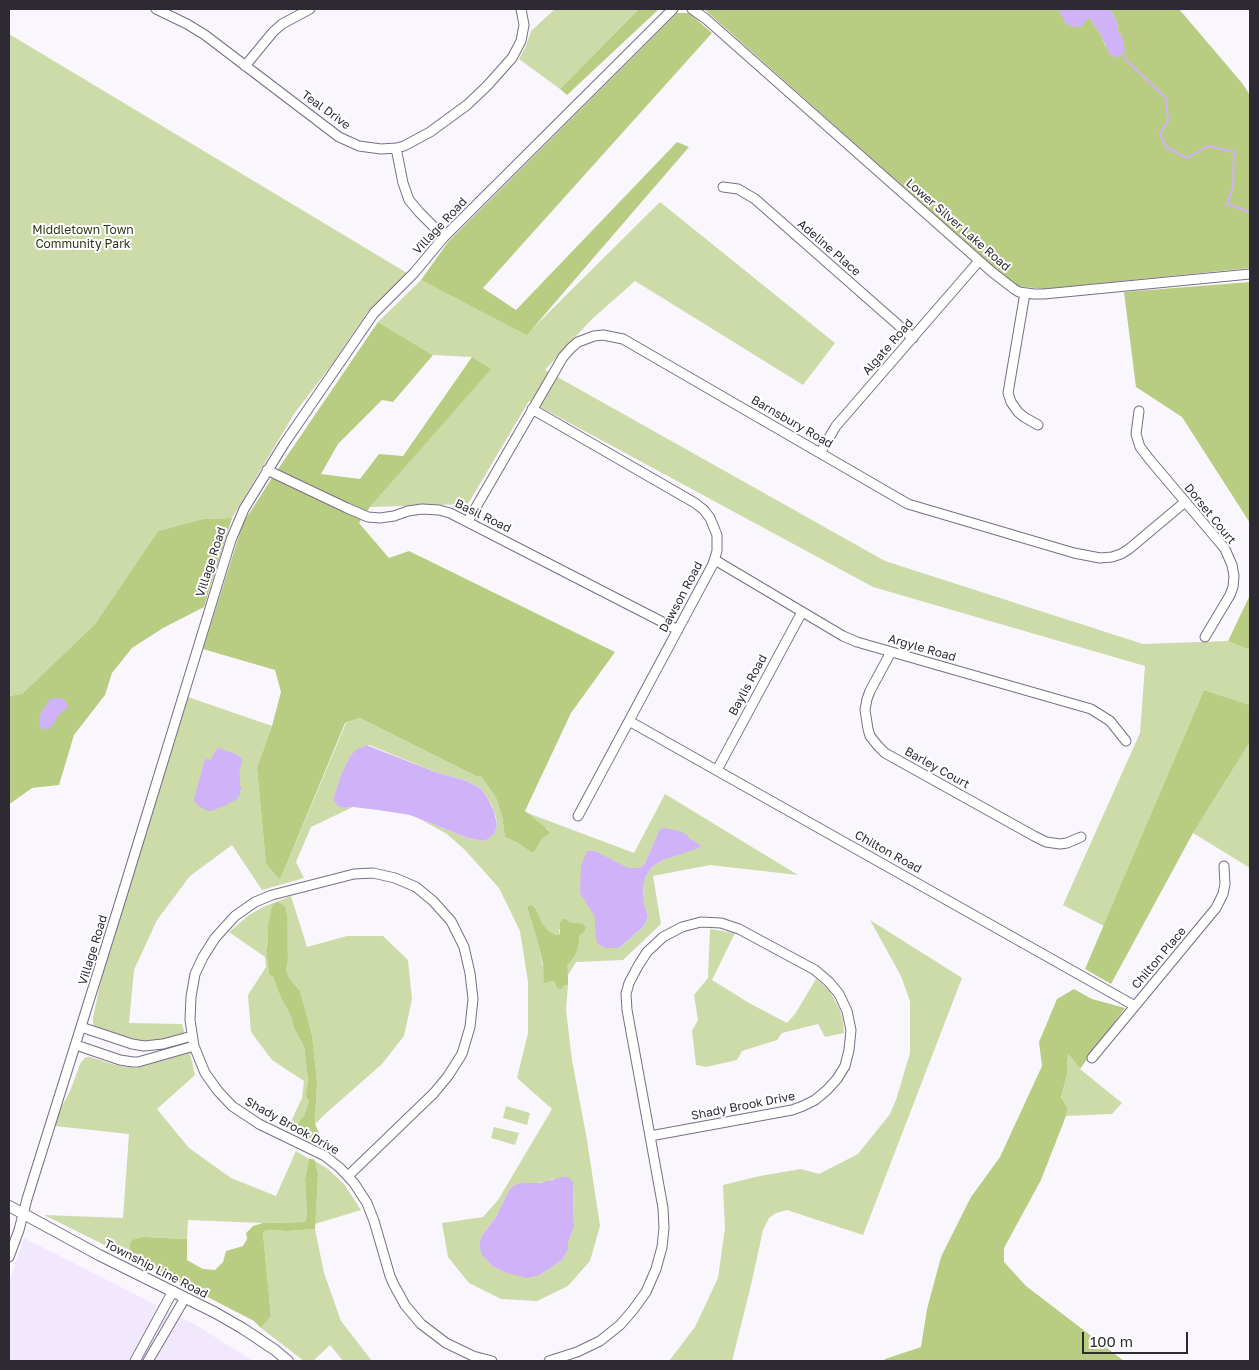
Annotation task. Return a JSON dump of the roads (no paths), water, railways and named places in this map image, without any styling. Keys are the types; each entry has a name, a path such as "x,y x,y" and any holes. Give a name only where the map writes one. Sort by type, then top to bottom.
{"street":[{"name":"Teal Drive","path":"156,9 205,35 348,141 359,146 381,149 396,148 411,142 430,132 467,105 512,58 521,41 524,25 521,9"},
{"path":"245,66 282,24 310,9"},
{"name":"Village Road","path":"9,1257 19,1230 26,1199 76,1045 231,540 244,509 268,470 374,313 414,273 444,237 673,9"},
{"name":"Lower Silver Lake Road","path":"692,9 980,261 1014,289 1025,294"},
{"path":"396,148 403,183 410,200 444,237"},
{"name":"Adeline Place","path":"723,187 738,189 754,199 913,338"},
{"name":"Algate Road","path":"820,453 836,426 980,261"},
{"path":"1038,424 1018,412 1011,402 1008,393 1025,294 1044,294 1250,274"},
{"name":"Barnsbury Road","path":"468,521 562,358 583,339 603,335 623,339 914,506 1074,553 1100,558 1112,557 1129,550 1185,502"},
{"name":"Dawson Road","path":"532,409 695,503 710,518 717,535 715,560 578,816"},
{"name":"Dorset Court","path":"1139,411 1136,434 1140,447 1225,549 1233,569 1230,595 1205,637"},
{"name":"Basil Road","path":"268,470 368,517 380,518 408,511 427,509 450,513 678,630"},
{"name":"Argyle Road","path":"715,560 850,639 1091,709 1110,721 1126,741"},
{"name":"Baylis Road","path":"717,770 802,612"},
{"name":"Barley Court","path":"891,652 870,691 865,710 870,736 885,753 1046,842 1067,843 1080,837"},
{"name":"Chilton Road","path":"629,721 1135,1006"},
{"name":"Chilton Place","path":"1092,1058 1216,908 1223,894 1224,866"},
{"name":"Shady Brook Drive","path":"348,1176 434,1093 448,1076 462,1054 470,1027 473,999 464,947 451,921 434,901 416,887 395,878 373,873 354,874 272,895 255,902 235,916 215,938 195,974 190,1020 194,1046 205,1073 232,1106 259,1124 325,1156 354,1183 367,1203 374,1221 390,1276 405,1305 421,1324 446,1343 473,1356 492,1361"},
{"name":"Shady Brook Drive","path":"549,1361 577,1352 600,1341 620,1325 646,1292 656,1269 662,1247 663,1208 627,1010 626,994 638,966 647,952 663,937 682,927 701,922 721,923 739,929 815,970 839,994 847,1011 850,1030 849,1050 845,1066 838,1079 815,1100 792,1110 650,1136"},
{"path":"81,1027 132,1044 144,1046 163,1044 192,1036"},
{"path":"76,1045 120,1060 133,1062 194,1046"},
{"name":"Township Line Road","path":"9,1206 242,1328 288,1361"},
{"path":"135,1361 172,1292"},
{"path":"148,1361 185,1298"}],"waterway":[{"path":"1121,51 1127,61 1166,98 1168,120 1160,134 1166,147 1187,158 1208,146 1234,152 1233,187 1227,204 1250,212"}],"park label":[{"name":"Middletown Town Community Park","path":"83,237"}]}
